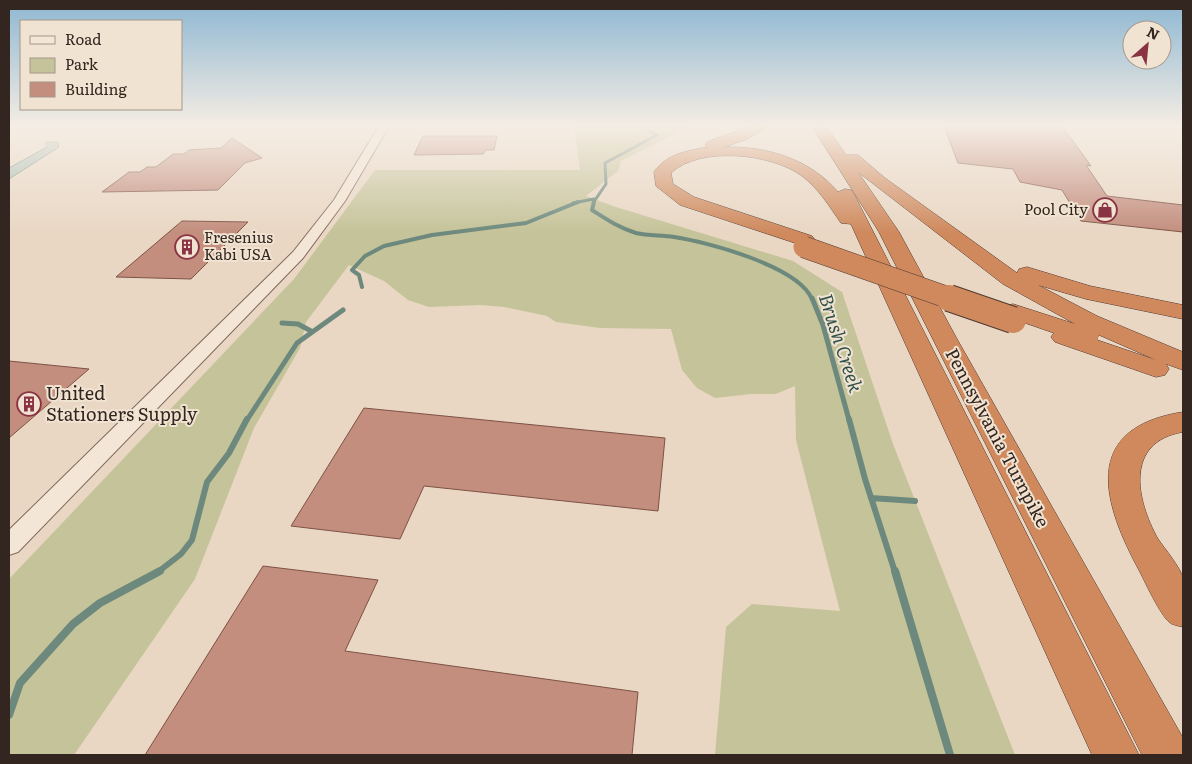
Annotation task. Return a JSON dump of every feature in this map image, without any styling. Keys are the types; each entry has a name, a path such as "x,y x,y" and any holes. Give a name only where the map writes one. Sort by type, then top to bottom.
{"highway":[{"path":"664,162 654,171 654,184 665,196 683,205 805,244"},
{"path":"674,162 662,172 666,186 687,201 1183,378"},
{"path":"785,162 812,176 830,193 884,271"},
{"name":"Pennsylvania Turnpike","path":"825,162 850,203 884,271 1116,755"},
{"name":"Pennsylvania Turnpike","path":"843,162 889,232 944,339 1167,755"},
{"path":"856,162 870,175 1012,279 1059,306 1183,362"},
{"path":"975,252 1027,274 1062,286 1183,312"},
{"path":"1013,316 1183,368"},
{"path":"1183,422 1160,428 1131,447 1125,460 1122,475 1126,505 1133,521 1183,610"}],"street":[{"path":"9,545 298,255 339,200 362,162"}],"green space":[{"path":"579,162 621,162 618,171 586,196 616,207 793,261 842,292 893,444 1015,755 715,755 726,627 752,604 840,611 796,440 795,386 776,394 751,394 715,398 697,388 682,370 671,329 600,328 556,322 547,316 504,307 481,305 429,307 408,300 384,281 349,265 306,322 300,348 254,428 195,579 74,755 9,755 9,579 294,279 375,170 580,170"}],"shaded area":[{"path":"20,162 36,162 9,179 9,168"}],"building":[{"path":"163,162 250,162 245,163 218,190 102,192 129,172 140,172 147,167 156,167"},
{"path":"1088,162 1091,166 1086,165 1107,196 1183,205 1183,232 1081,221 1062,190 1020,182 1013,169 958,163"},
{"name":"Fresenius Kabi USA","path":"182,221 248,222 191,279 116,277"},
{"name":"United Stationers Supply","path":"9,361 89,369 9,438"},
{"path":"364,408 665,438 658,511 424,486 400,539 291,526"},
{"path":"263,566 378,580 345,651 638,692 632,755 145,755"}],"waterway":[{"name":"Brush Creek","path":"593,203 606,184 605,163 608,162"},
{"path":"578,202 594,199"},
{"path":"362,287 359,275 352,270 365,256 384,246 432,235 526,223 578,202"},
{"path":"573,203 578,202"},
{"name":"Brush Creek","path":"594,202 592,210 630,231 708,244 771,266 789,276 803,287 812,299"},
{"name":"Brush Creek","path":"812,298 823,325 849,420"},
{"path":"247,420 297,343 343,310"},
{"path":"282,323 298,324 311,331"},
{"path":"158,572 181,554 192,540 207,482 229,453 247,419"},
{"name":"Brush Creek","path":"849,419 871,498"},
{"path":"871,498 915,501"},
{"name":"Brush Creek","path":"871,498 895,572"},
{"path":"9,715 20,683 73,624 100,603 160,571"},
{"name":"Brush Creek","path":"895,571 950,755"}],"place":[{"name":"Pool City","path":"1105,210"},
{"name":"Fresenius Kabi USA","path":"187,247"},
{"name":"United Stationers Supply","path":"29,404"}]}
